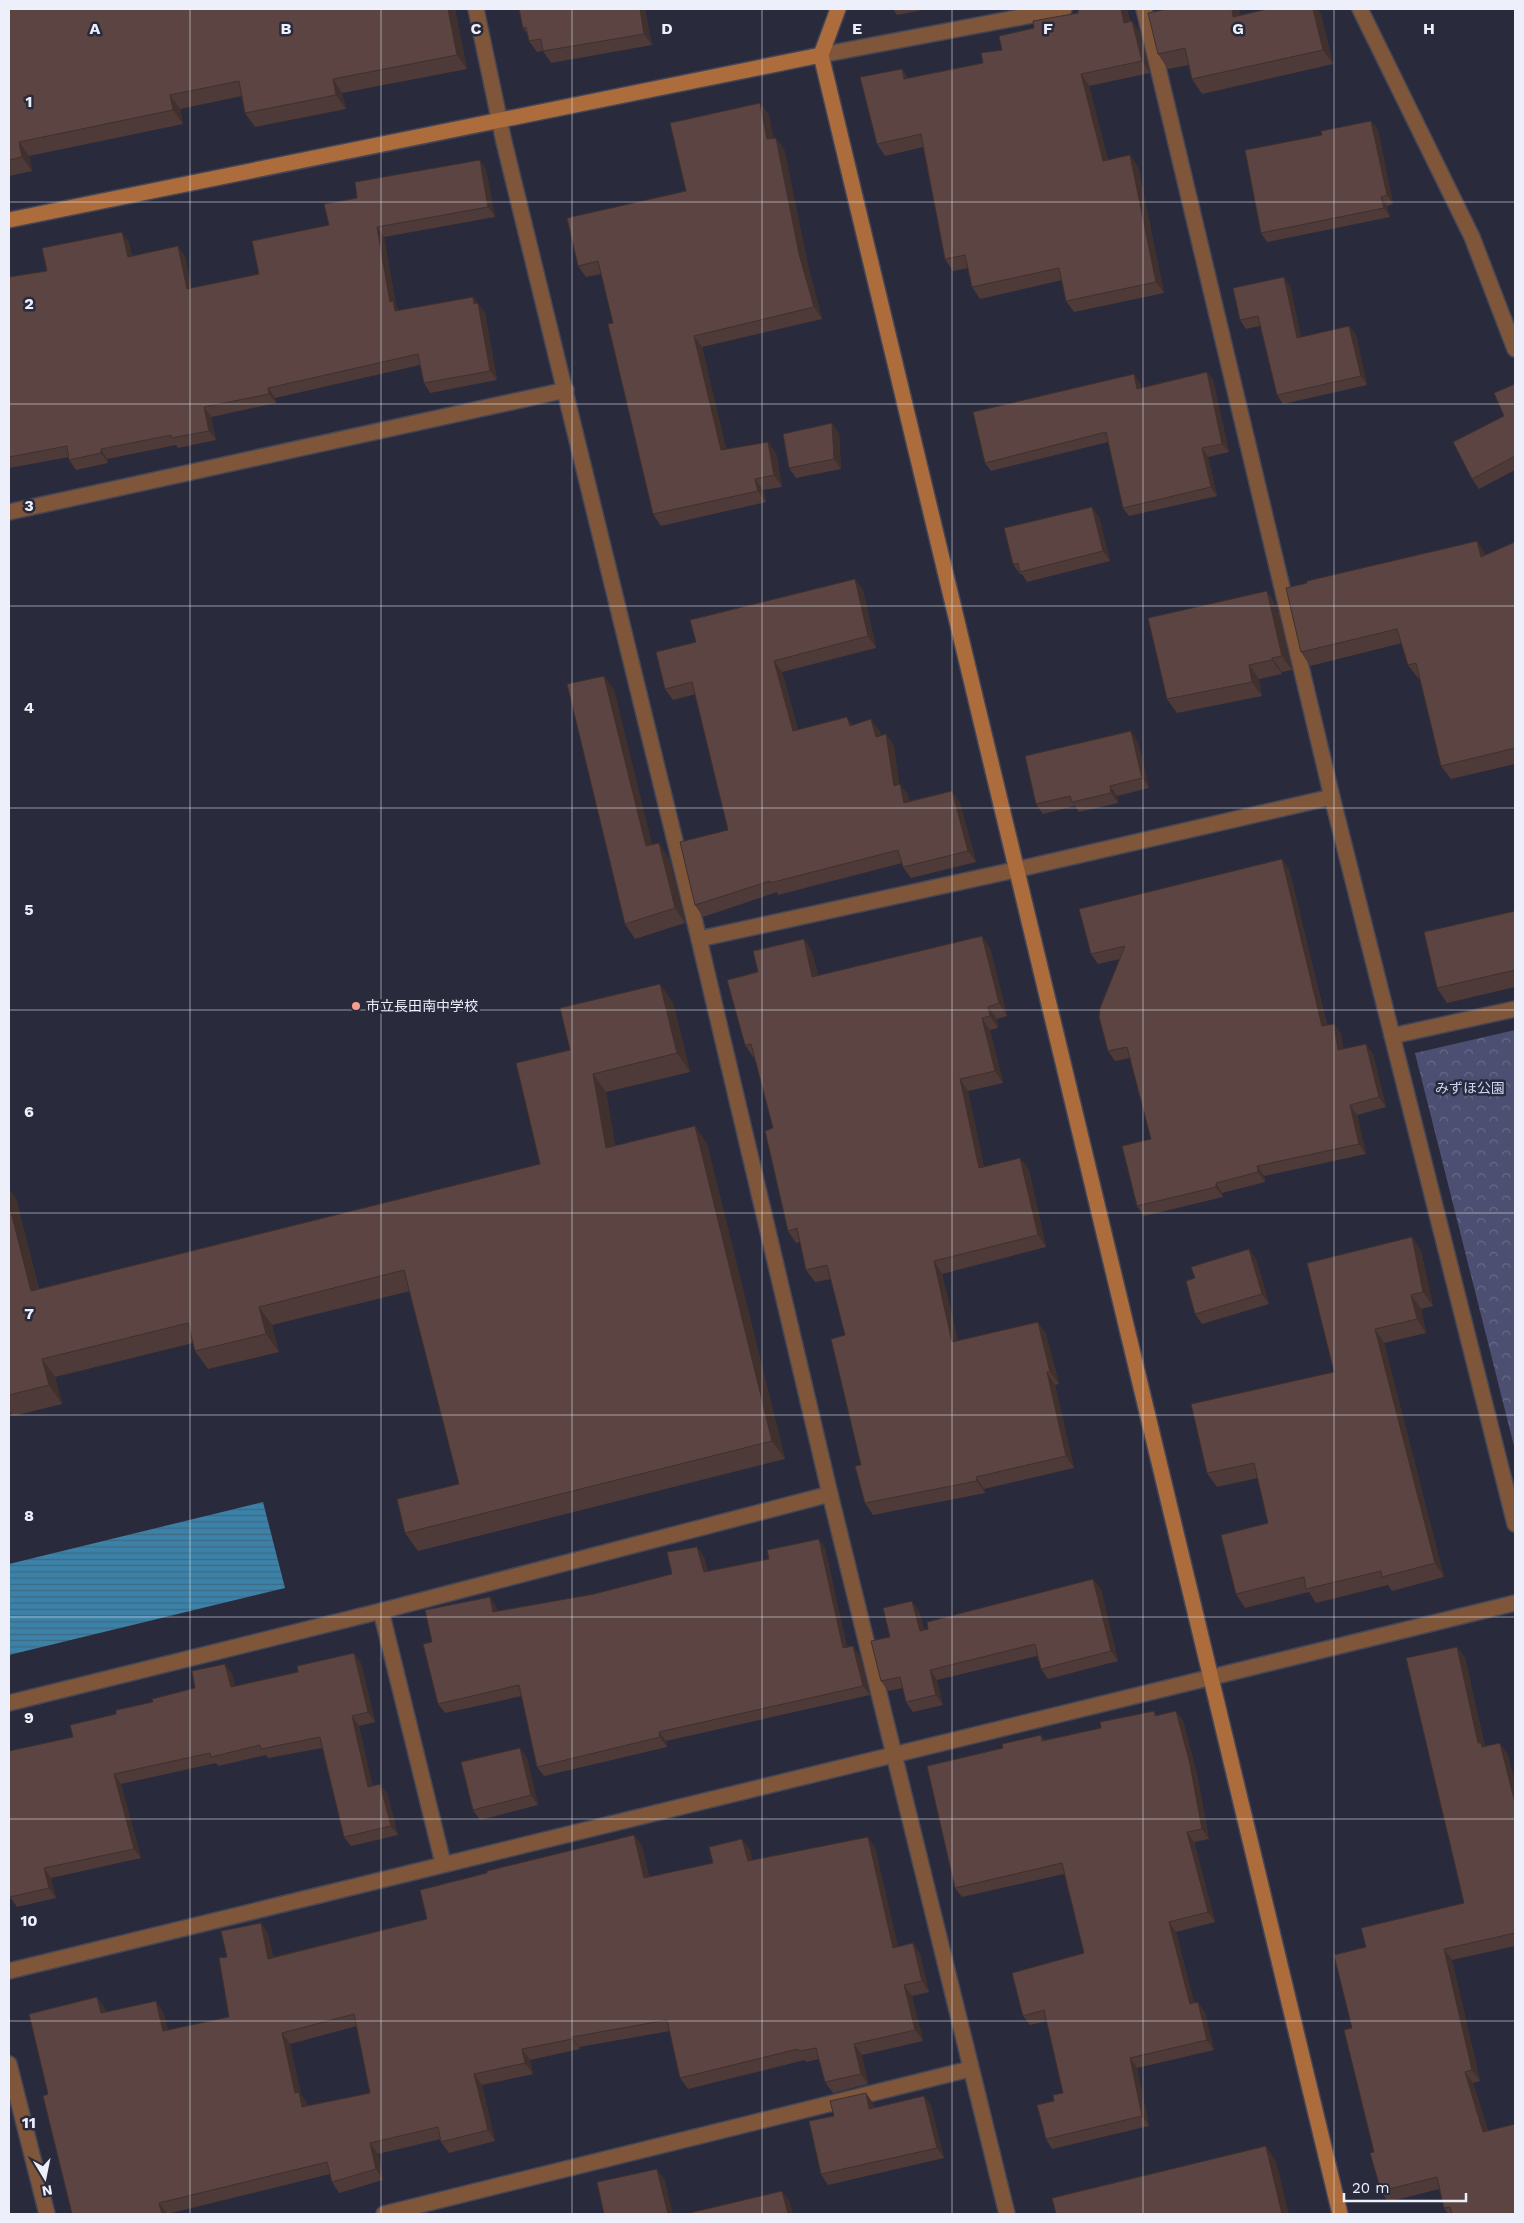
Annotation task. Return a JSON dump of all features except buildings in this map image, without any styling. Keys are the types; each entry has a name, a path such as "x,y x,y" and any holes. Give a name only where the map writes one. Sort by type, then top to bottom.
{"street":[{"path":"476,9 500,122 699,939 830,1494 1007,2214"},
{"path":"838,9 822,55 1019,869 1209,1679 1340,2214"},
{"path":"9,220 500,122 822,55 1064,9"},
{"path":"1144,9 1332,797 1515,1524"},
{"path":"1360,9 1472,238 1515,349"},
{"path":"9,512 566,390"},
{"path":"699,939 1019,869 1332,797"},
{"path":"1392,1036 1515,1009"},
{"path":"9,1703 381,1611 830,1494"},
{"path":"9,1971 443,1863 1209,1679 1515,1603"},
{"path":"381,1611 443,1863"},
{"path":"9,2064 47,2214"},
{"path":"384,2214 970,2069"}],"green space":[{"name":"みずほ公園","path":"1515,1030 1515,1450 1415,1053"}],"shaded area":[{"path":"263,1502 285,1588 9,1655 9,1564"}],"place":[{"name":"市立長田南中学校","path":"356,1006"}]}
